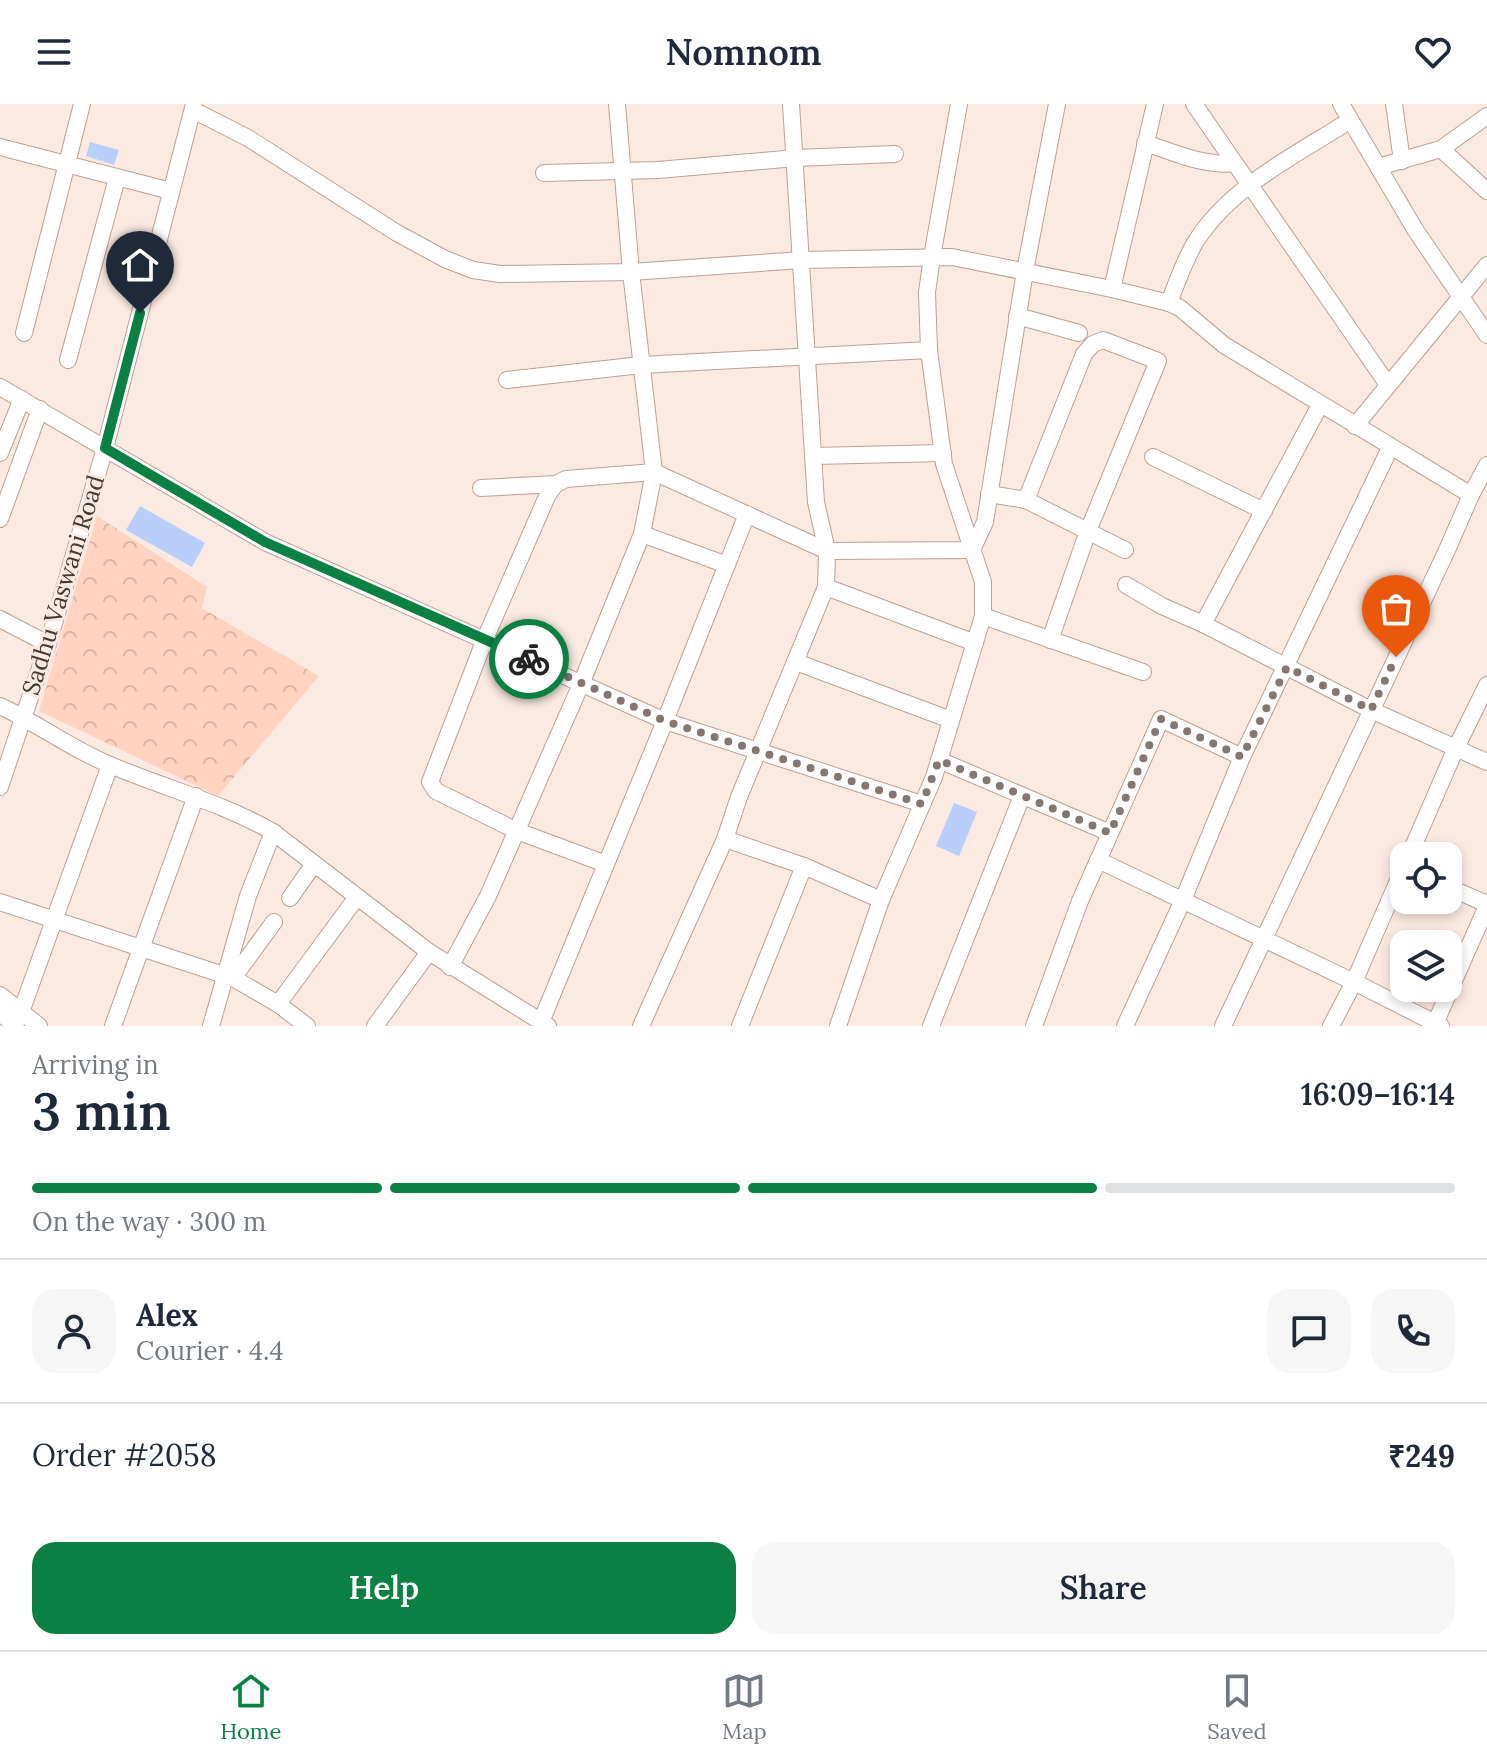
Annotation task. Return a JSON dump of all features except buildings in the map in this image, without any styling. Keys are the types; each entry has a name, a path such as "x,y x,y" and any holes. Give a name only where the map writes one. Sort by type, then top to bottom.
{"street":[{"path":"24,333 82,104"},
{"path":"450,967 488,896 581,684 642,534 654,472 631,272 617,104"},
{"path":"641,1026 725,839 826,587 827,551 816,502 791,104"},
{"path":"838,1026 881,900 939,760 983,616 983,582 943,453 929,350 927,292 959,104"},
{"path":"972,550 985,522 1017,316 1057,104"},
{"path":"1112,289 1154,104"},
{"path":"1194,104 1388,385"},
{"path":"1341,104 1416,231 1487,335"},
{"path":"1394,104 1402,161"},
{"path":"194,107 397,233 473,270 500,274 631,272 802,260 952,257 1169,303 1180,308 1224,345 1471,495"},
{"name":"Sadhu Vaswani Road","path":"0,787 48,644 105,448 194,107"},
{"path":"1378,167 1441,149 1487,116"},
{"path":"1169,303 1195,242 1208,225 1248,185 1349,121"},
{"path":"1145,143 1208,163 1234,163"},
{"path":"0,147 171,191"},
{"path":"1441,149 1487,191"},
{"path":"544,173 658,170 796,158 895,154"},
{"path":"68,360 117,178"},
{"path":"1355,426 1487,265"},
{"path":"1017,316 1079,333"},
{"path":"1026,500 1084,354 1093,344 1103,340 1158,361 1088,531 1050,640"},
{"path":"507,380 641,365 929,350"},
{"path":"0,387 265,542 665,721 922,804"},
{"path":"0,453 22,399"},
{"path":"1203,624 1320,405"},
{"path":"0,519 40,409"},
{"path":"1125,1026 1183,900 1242,757 1390,448"},
{"path":"814,456 943,453"},
{"path":"1153,457 1264,511"},
{"path":"1223,1026 1487,465"},
{"path":"481,488 556,484 566,479 654,472 827,551 972,550"},
{"path":"556,484 548,494 485,639 430,782 436,791 517,831 606,864"},
{"path":"989,494 1026,500 1125,550"},
{"path":"0,706 62,742 110,765 196,796 249,818 273,832 450,967 544,1024 747,514"},
{"path":"642,534 727,565"},
{"path":"1126,585 1371,710 1487,762"},
{"path":"826,587 975,643"},
{"path":"983,616 1143,672"},
{"path":"0,619 48,644"},
{"path":"796,662 951,720"},
{"path":"1415,842 1487,685"},
{"path":"1034,1026 1080,901 1161,719 1242,757"},
{"path":"939,760 1110,833"},
{"path":"19,1019 110,765"},
{"path":"113,1026 196,796"},
{"path":"931,1026 1022,796"},
{"path":"211,1026 230,977 248,896 273,832"},
{"path":"725,839 804,866 881,900"},
{"path":"1098,860 1437,1025 1487,905 1462,893"},
{"path":"290,898 314,864"},
{"path":"740,1026 804,866"},
{"path":"278,1004 357,897"},
{"path":"1331,1026 1390,900"},
{"path":"0,902 230,977 278,1004 307,1026"},
{"path":"230,977 274,922"},
{"path":"375,1026 429,952"},
{"path":"0,995 19,1019"},
{"path":"0,1013 39,1026"}],"green space":[{"path":"97,516 207,587 202,608 319,676 218,796 39,711"}],"way so far":[{"path":"529,659 665,721 922,804 939,760 1110,833 1161,719 1242,757 1287,667 1371,710 1396,657"}],"route":[{"path":"140,313 105,448 265,542 529,659"}]}
